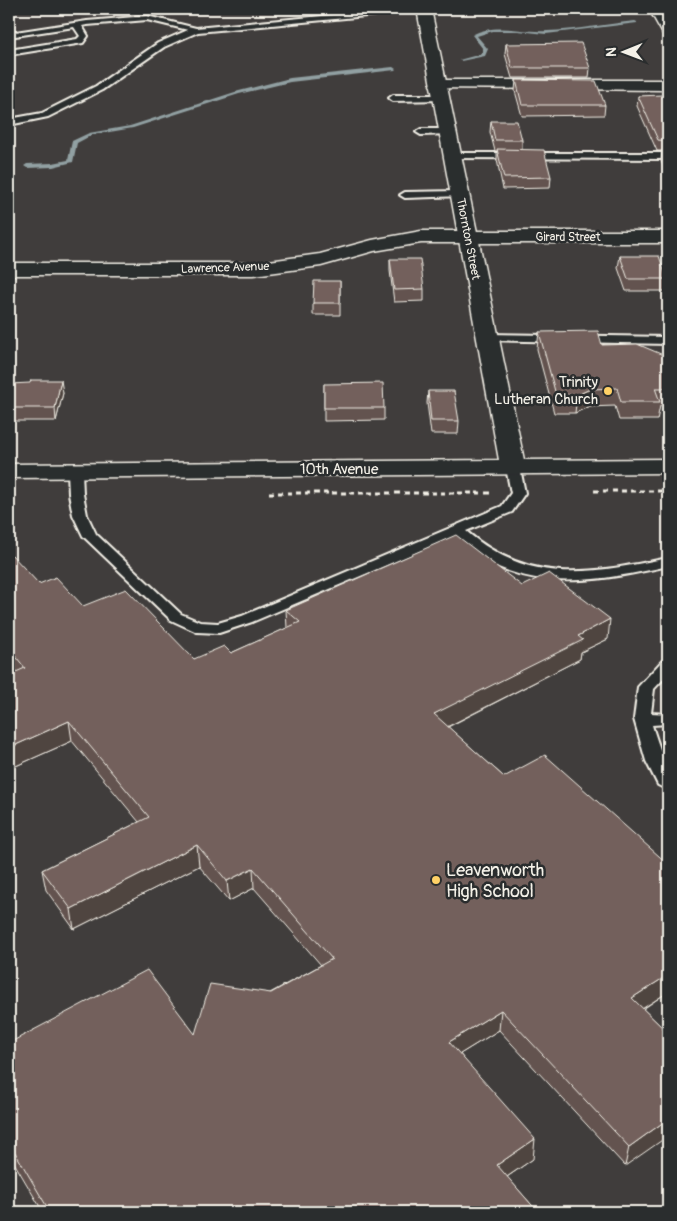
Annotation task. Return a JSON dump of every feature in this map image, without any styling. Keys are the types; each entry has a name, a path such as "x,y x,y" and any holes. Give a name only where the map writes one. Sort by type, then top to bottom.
{"street":[{"name":"Thornton Street","path":"424,9 513,468"},
{"path":"656,9 668,31"},
{"path":"439,92 668,85"},
{"name":"Lawrence Avenue","path":"9,269 254,270 321,260 372,246 422,237 468,237"},
{"name":"Girard Street","path":"468,237 668,237"},
{"name":"10th Avenue","path":"9,471 668,466"}],"lane":[{"path":"9,122 45,115 99,88 161,45 196,30 420,9"},
{"path":"9,35 77,25 147,18 196,30"},
{"path":"9,52 80,41 84,36 77,25"},
{"path":"393,98 439,92"},
{"path":"421,132 447,132"},
{"path":"452,156 668,156"},
{"path":"405,195 460,194"},
{"path":"488,338 668,341"},
{"path":"622,340 650,352"},
{"path":"75,471 76,494 80,515 90,536 176,617 196,627 219,628 247,619 507,509 518,493 513,468"},
{"path":"457,531 484,553 500,562 538,572 585,576 606,575 668,562"},
{"path":"667,782 654,761 642,719 646,687 668,665"},
{"path":"642,719 668,719"}],"building":[{"path":"581,43 590,68 512,68 506,44"},
{"path":"516,80 596,81 605,105 522,105"},
{"path":"662,95 668,108 668,141 658,140 638,96"},
{"path":"491,121 517,121 522,140 495,140"},
{"path":"497,149 544,150 551,177 504,178"},
{"path":"662,150 668,150 668,163"},
{"path":"620,256 659,256 667,279 628,279"},
{"path":"390,259 420,259 424,289 394,290"},
{"path":"314,281 340,281 340,303 313,303"},
{"name":"Trinity Lutheran Church","path":"598,331 602,345 637,344 668,357 668,388 655,388 660,402 621,402 617,388 590,389 577,395 556,395 539,332"},
{"path":"31,380 61,380 55,408 9,408 10,384 30,383"},
{"path":"383,383 384,408 324,408 324,384"},
{"path":"428,391 454,391 459,421 431,421"},
{"name":"Leavenworth High School","path":"456,535 522,586 549,573 610,619 578,636 583,640 434,714 504,777 545,755 668,864 668,975 632,998 668,1033 668,1119 629,1147 501,1010 449,1042 535,1139 497,1165 538,1212 50,1212 9,1142 9,1043 147,970 195,1034 210,984 271,993 332,959 253,868 227,881 197,845 71,909 42,870 149,817 69,721 9,748 9,675 25,668 9,648 9,556 12,555 39,584 56,577 83,606 126,589 194,659 224,646 231,653 300,622 286,610"}],"waterway":[{"path":"461,60 483,55 486,49 474,35 493,30 546,33 635,22"},
{"path":"27,166 53,165 71,161 74,142 91,134 131,127 237,93 290,80 393,69"}],"place":[{"name":"Trinity Lutheran Church","path":"608,391"},
{"name":"Leavenworth High School","path":"436,880"}]}
